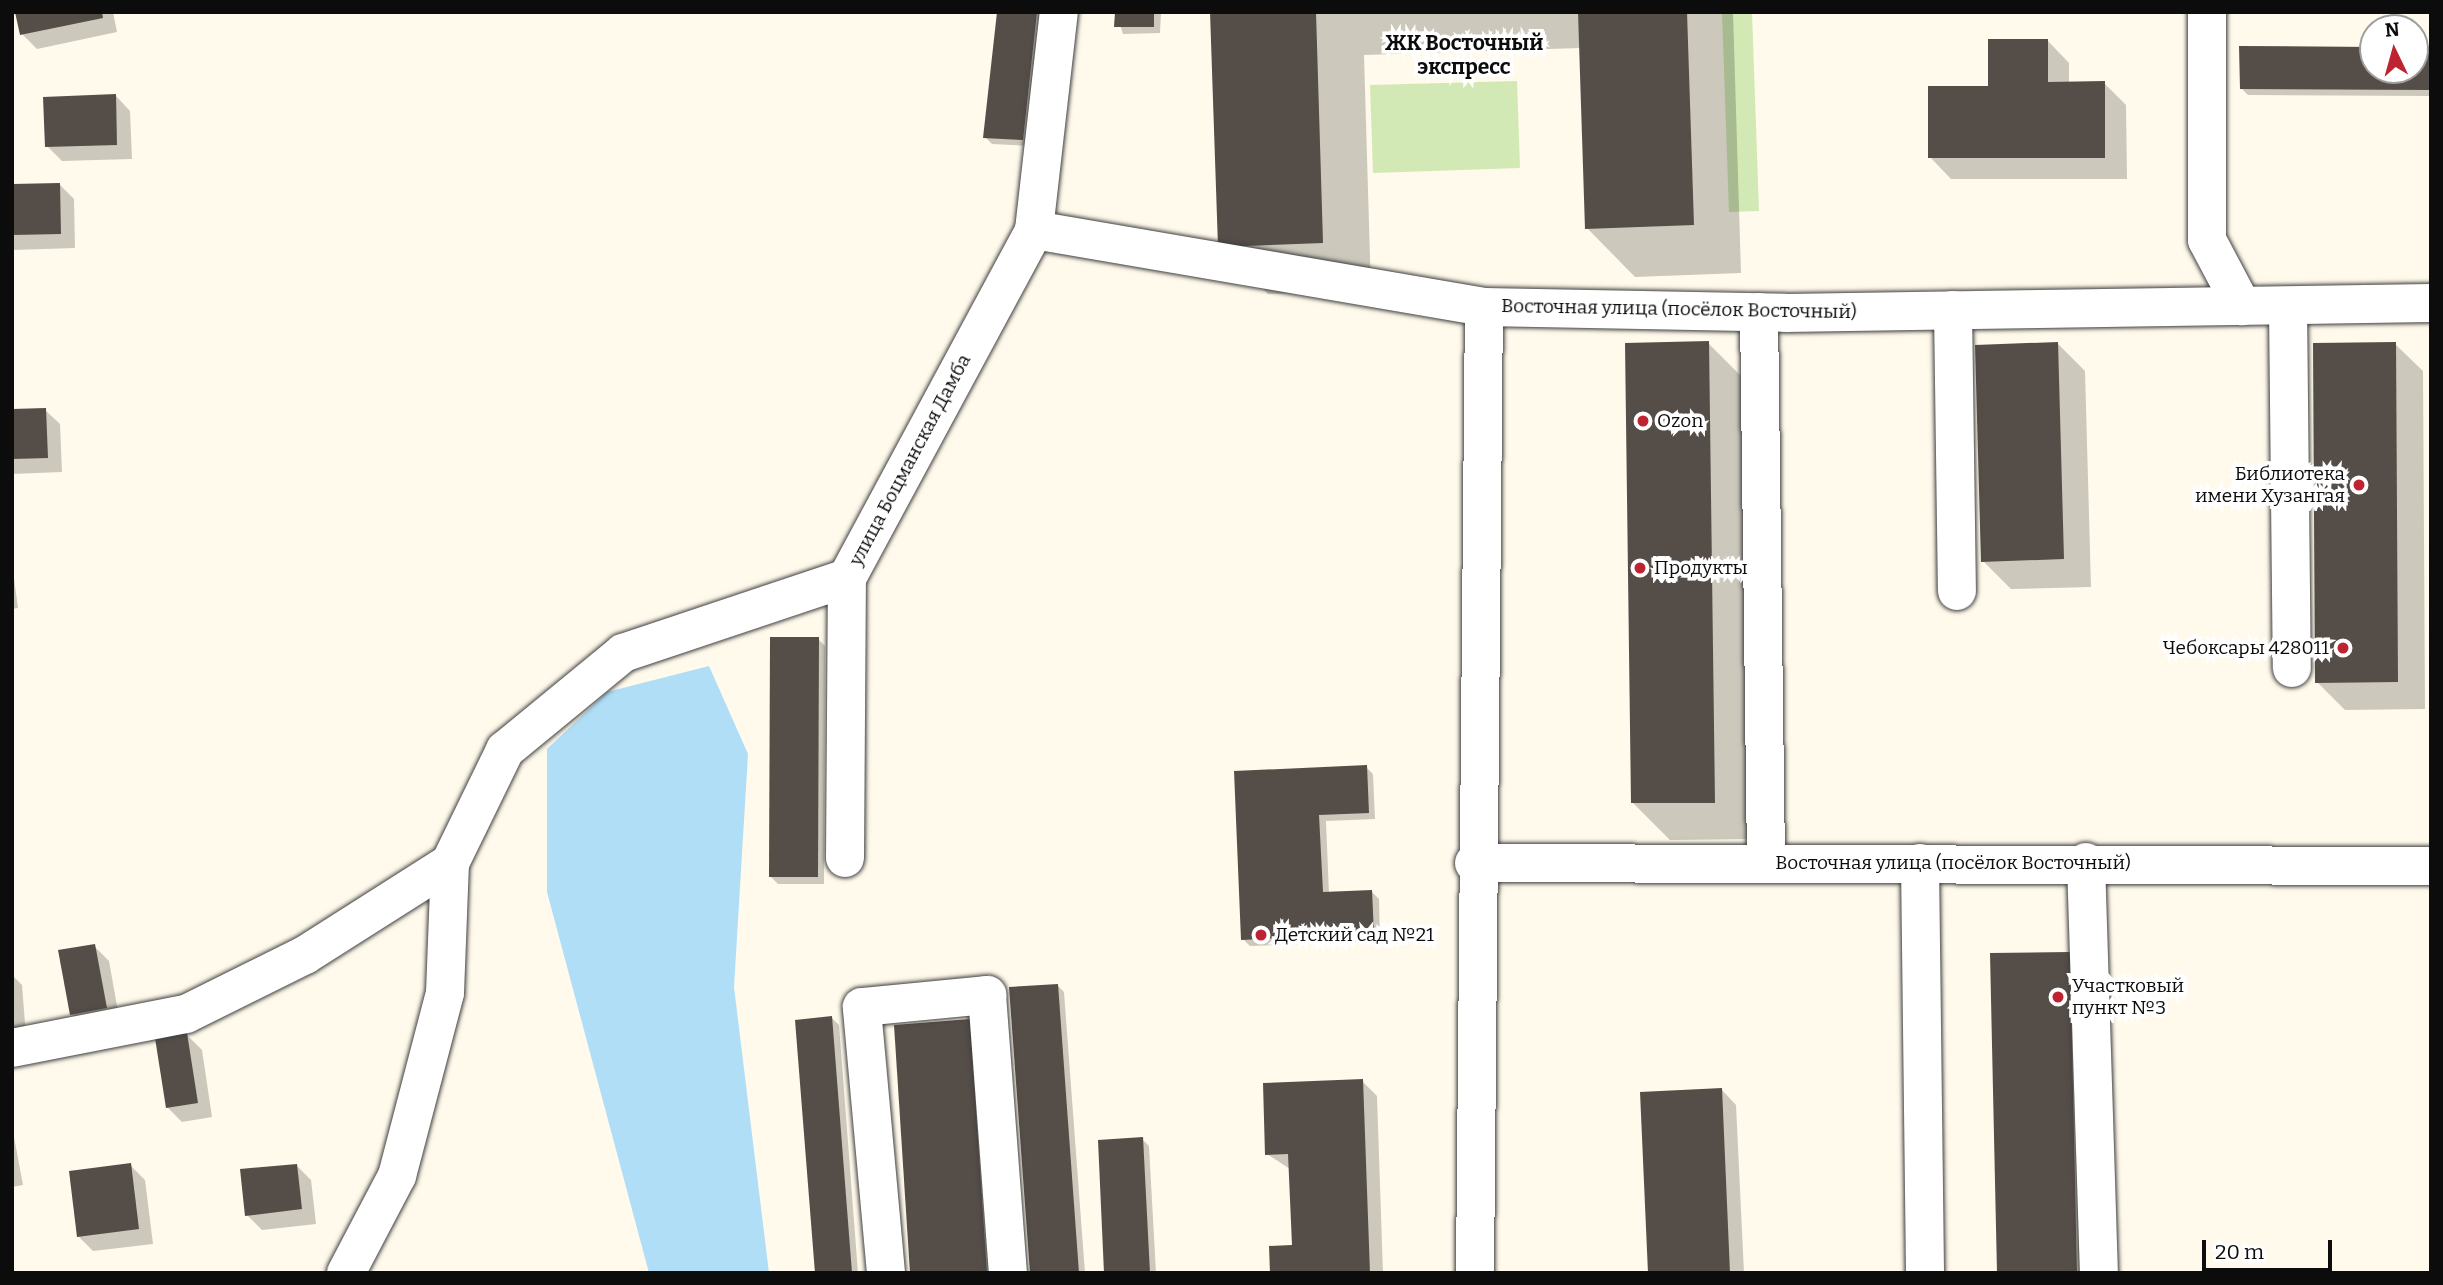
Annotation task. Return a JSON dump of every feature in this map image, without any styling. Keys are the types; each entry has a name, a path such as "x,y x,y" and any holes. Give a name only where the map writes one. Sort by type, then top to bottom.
{"street":[{"name":"улица Боцманская Дамба","path":"450,863 505,750 623,653 847,578 1034,230 1059,12"},
{"path":"2207,12 2207,240 2242,306"},
{"path":"1034,230 1484,307"},
{"name":"Восточная улица (посёлок Восточный)","path":"1475,1273 1475,863 1484,307 1759,312 2431,303"},
{"path":"2288,306 2292,668"},
{"path":"1953,310 1957,591"},
{"path":"1759,312 1766,863"},
{"path":"845,858 847,578"},
{"path":"2086,862 2099,1273"},
{"name":"Восточная улица (посёлок Восточный)","path":"1475,863 2086,862 2431,866"},
{"path":"12,1048 186,1014 305,955 450,863"},
{"path":"346,1273 397,1176 445,993 450,863"},
{"path":"1920,863 1925,1273"},
{"path":"886,1273 862,1006 988,995 1008,1273"}],"green space":[{"path":"1722,12 1752,12 1759,211 1729,212"},
{"path":"1517,81 1520,168 1373,173 1370,85"}],"water":[{"path":"709,666 748,754 734,987 769,1273 649,1273 547,892 547,749 607,692"}],"building":[{"path":"15,12 102,12 103,18 20,35"},
{"path":"997,12 1037,12 1023,140 983,138"},
{"path":"1115,12 1154,12 1154,27 1114,27"},
{"path":"1210,12 1316,12 1323,243 1218,247"},
{"path":"1578,12 1687,12 1694,225 1585,229"},
{"path":"1988,39 2048,39 2048,82 2105,81 2105,158 1928,158 1928,86 1988,86"},
{"path":"2239,46 2359,47 2359,84 2429,84 2431,47 2431,90 2240,89"},
{"path":"116,94 117,145 45,147 43,97"},
{"path":"60,183 61,234 12,235 12,184"},
{"path":"1709,341 1715,803 1631,803 1625,343"},
{"path":"2058,342 2064,559 1981,562 1975,345"},
{"path":"2396,342 2398,682 2315,683 2313,343"},
{"path":"46,408 48,458 12,459 12,409"},
{"path":"770,637 819,637 818,877 769,877"},
{"path":"1367,765 1369,813 1319,815 1323,892 1372,890 1374,934 1241,940 1234,771"},
{"path":"95,944 107,1008 70,1015 58,950"},
{"path":"2070,952 2077,1273 1997,1273 1990,953"},
{"path":"1058,984 1079,1273 1030,1273 1009,987"},
{"path":"832,1016 852,1273 815,1273 795,1020"},
{"path":"970,1019 987,1273 910,1273 894,1025"},
{"path":"187,1033 198,1103 166,1108 155,1038"},
{"path":"1363,1079 1370,1273 1270,1273 1269,1246 1292,1245 1288,1154 1265,1155 1263,1083"},
{"path":"1722,1088 1730,1273 1648,1273 1640,1092"},
{"path":"1143,1137 1150,1273 1104,1273 1098,1140"},
{"path":"131,1163 139,1229 77,1237 69,1171"},
{"path":"297,1164 302,1209 245,1216 240,1169"}],"place":[{"name":"Ozon","path":"1643,421"},
{"name":"Библиотека имени Хузангая","path":"2359,485"},
{"name":"Продукты","path":"1640,568"},
{"name":"Чебоксары 428011","path":"2343,648"},
{"name":"Детский сад №21","path":"1261,935"},
{"name":"Участковый пункт №3","path":"2058,997"}],"district":[{"name":"ЖК Восточный экспресс","path":"1464,55"}]}
